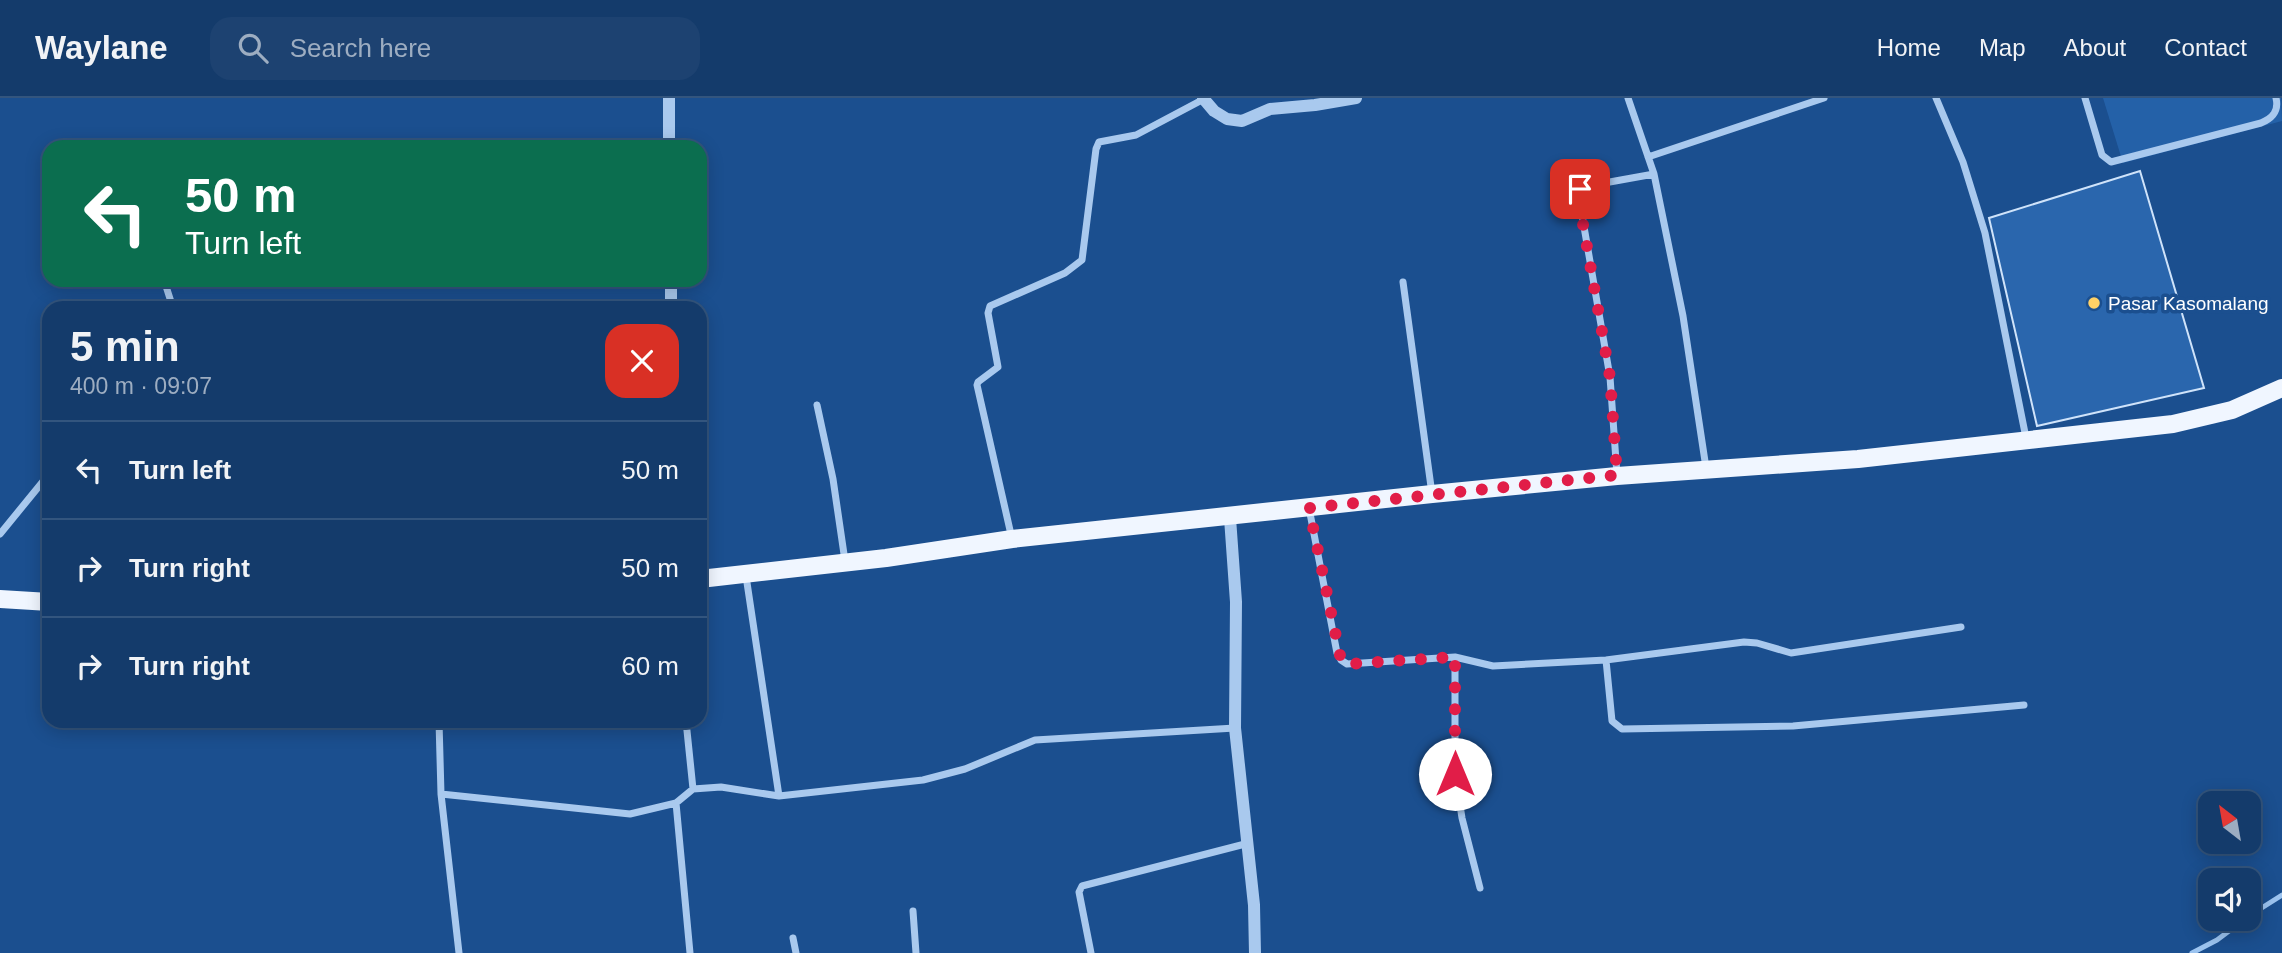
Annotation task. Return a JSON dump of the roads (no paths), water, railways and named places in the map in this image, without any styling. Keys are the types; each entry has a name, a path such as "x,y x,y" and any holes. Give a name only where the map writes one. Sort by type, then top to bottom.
{"main road":[{"path":"707,578 1012,539 1432,494 1617,475 1858,459 2173,424 2232,411 2282,388"},
{"path":"0,599 42,602"}],"street":[{"path":"669,98 669,140"},
{"path":"1012,539 977,385 998,367 988,313 990,306 1065,273 1082,260 1099,142 1136,135 1204,99 1214,111 1227,119 1242,121 1270,109 1315,106 1356,98"},
{"path":"1628,98 1654,174 1683,316 1706,468"},
{"path":"1648,157 1824,98"},
{"path":"1936,98 1963,162 1982,224 2027,439"},
{"path":"2085,98 2102,155 2111,162 2262,123 2275,113 2278,107 2276,98"},
{"path":"1617,475 1610,377 1578,192 1586,186 1654,174"},
{"path":"1403,282 1432,494"},
{"path":"817,405 833,479 846,562"},
{"path":"0,534 42,483"},
{"path":"1309,508 1341,660 1347,664 1455,657 1493,666 1606,660 1744,642 1791,653 1961,627"},
{"path":"1230,517 1236,601 1235,728 1245,844 1254,905 1255,953"},
{"path":"746,573 779,796"},
{"path":"1455,657 1455,774 1460,809 1480,888"},
{"path":"1606,660 1612,721 1616,727 1622,729 1802,726 2024,705"},
{"path":"439,728 441,794 459,953"},
{"path":"687,728 693,789"},
{"path":"441,794 614,814 645,811 676,803 693,789 722,787 779,796 942,776 1035,740 1235,728"},
{"path":"676,803 690,953"},
{"path":"1091,953 1079,892 1082,886 1245,844"},
{"path":"913,911 916,953"},
{"path":"793,938 796,953"}],"waterway":[{"path":"2261,908 2282,895"},
{"path":"2192,953 2229,931"}],"place":[{"name":"Pasar Kasomalang","path":"2094,303"}]}
